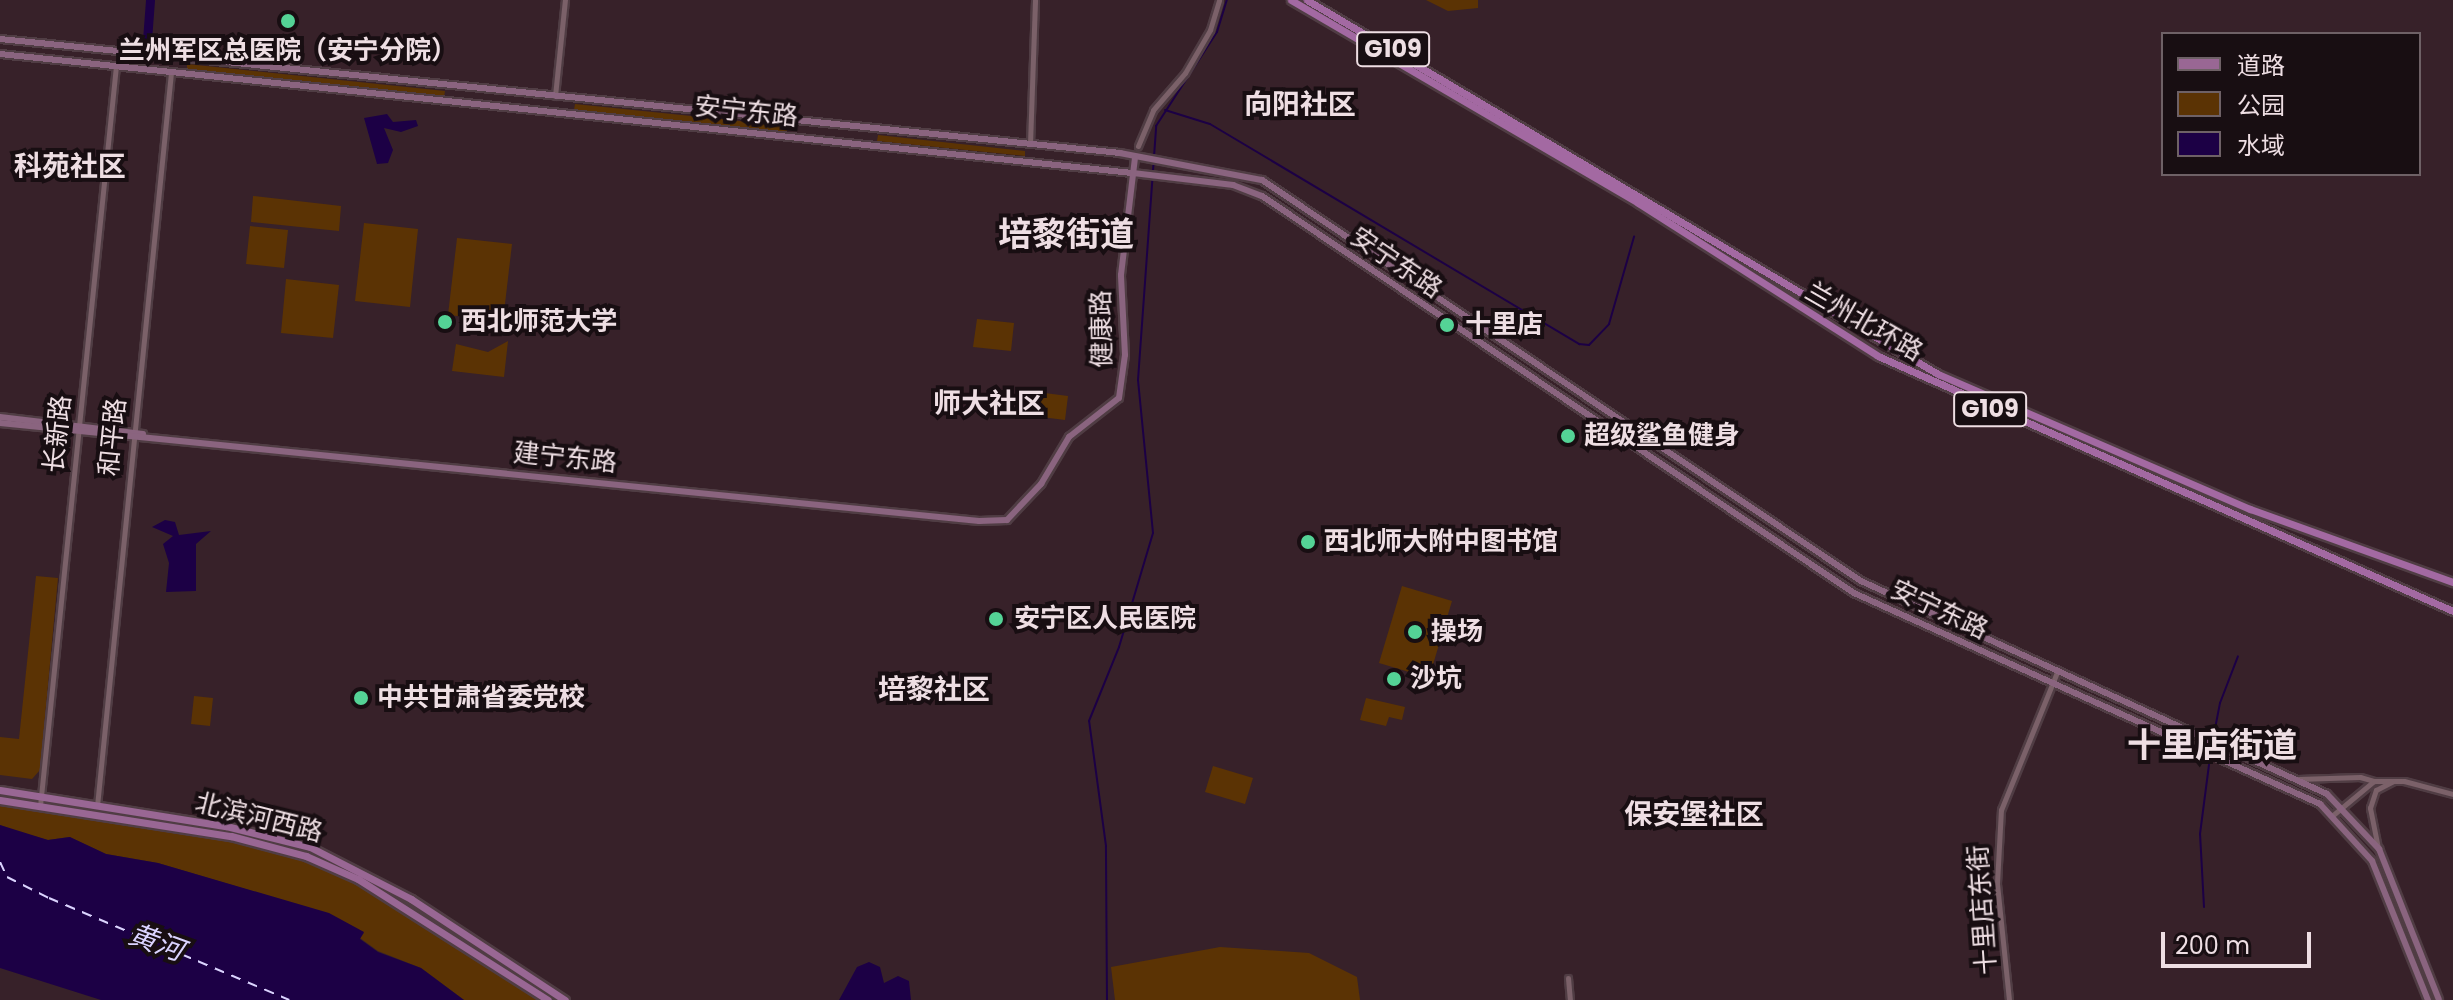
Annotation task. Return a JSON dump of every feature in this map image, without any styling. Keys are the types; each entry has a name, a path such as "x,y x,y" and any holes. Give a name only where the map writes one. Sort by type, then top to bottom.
{"highway":[{"name":"兰州北环路","path":"1291,0 1304,3 1478,98 1691,225 1755,268 1938,374 2347,546 2453,582"},
{"name":"兰州北环路","path":"1304,3 1681,229 1747,276 1851,342 1946,391 2453,611"}],"main road":[{"name":"安宁东路","path":"0,39 1030,144 1262,180 1861,581 2298,779 2340,804 2379,849 2439,1000"},
{"name":"安宁东路","path":"0,54 1146,174 1233,185 1262,196 1854,593 2052,684 2291,787 2333,815 2377,871 2428,1000"},
{"path":"308,87 309,71"},
{"name":"健康路","path":"979,521 1015,515 1041,484 1057,451 1119,398 1125,355 1121,275 1135,158"},
{"name":"建宁东路","path":"0,420 979,521"},
{"name":"北滨河西路","path":"0,790 226,826 310,847 411,899 565,1000"},
{"name":"北滨河西路","path":"0,800 231,836 306,856 358,879 548,1000"}],"street":[{"path":"555,97 565,0"},
{"path":"1030,144 1035,0"},
{"path":"1138,146 1153,110 1185,73 1210,30 1219,0"},
{"name":"长新路","path":"40,806 116,66"},
{"name":"和平路","path":"97,806 171,73"},
{"name":"十里店东街","path":"2009,1000 1997,883 1998,829 2010,778 2057,672"},
{"path":"2298,779 2360,777 2374,781 2395,780 2453,794"},
{"path":"2379,849 2371,825 2373,795 2395,780"},
{"path":"2333,815 2340,804 2374,781"},
{"path":"1568,978 1570,1000"}],"green space":[{"path":"1426,0 1478,0 1478,8 1448,11"},
{"path":"187,64 445,91 444,97 187,70"},
{"path":"575,104 787,126 787,132 574,110"},
{"path":"878,135 1025,151 1025,156 877,141"},
{"path":"253,196 341,206 339,231 251,222"},
{"path":"364,223 418,229 410,307 355,301"},
{"path":"250,226 288,230 284,268 246,264"},
{"path":"457,238 512,244 503,321 448,315"},
{"path":"286,279 339,285 333,338 281,333"},
{"path":"977,319 1014,323 1011,351 973,347"},
{"path":"508,341 504,377 452,371 456,344 488,352"},
{"path":"1029,391 1068,396 1065,420 1026,415"},
{"path":"36,576 58,578 40,770 32,779 0,775 0,737 19,739"},
{"name":"操场","path":"1402,586 1452,601 1429,678 1379,663"},
{"path":"194,696 213,698 210,726 191,724"},
{"path":"1366,698 1405,707 1402,720 1389,717 1386,726 1360,720"},
{"path":"1213,766 1253,778 1245,804 1205,792"},
{"path":"0,800 275,846 358,879 548,1000 464,1000 421,968 378,951 360,938 364,933 329,914 158,863 106,854 69,837 48,840 15,831 0,825"},
{"path":"1220,947 1309,953 1357,977 1360,1000 1115,1000 1111,967"}],"water":[{"path":"387,114 393,122 416,120 418,126 401,132 384,128 393,150 388,163 377,164 364,118"},
{"path":"165,520 175,522 179,535 211,531 196,544 196,591 166,592 169,563 163,544 173,536 152,527"},
{"name":"黄河","path":"0,825 48,840 70,837 106,854 158,863 329,913 364,932 360,939 378,952 421,968 464,1000 101,1000 0,968"},
{"path":"869,962 880,967 884,983 898,976 909,981 911,1000 839,1000 857,967"}],"waterway":[{"path":"147,40 150,0"},
{"path":"1107,1000 1106,846 1089,721 1119,647 1153,533 1138,380 1156,126 1217,32 1227,0"},
{"path":"1165,110 1210,124 1579,344 1589,345 1609,324 1634,237"},
{"path":"2213,739 2220,703 2238,656"},
{"path":"2204,907 2200,834 2210,757"}],"ferry route":[{"path":"0,862 7,877 49,898 289,1000"}],"place":[{"name":"兰州军区总医院（安宁分院）","path":"288,21"},
{"name":"西北师范大学","path":"445,322"},
{"name":"十里店","path":"1447,325"},
{"name":"超级鲨鱼健身","path":"1568,436"},
{"name":"西北师大附中图书馆","path":"1308,542"},
{"name":"安宁区人民医院","path":"996,619"},
{"name":"操场","path":"1415,632"},
{"name":"沙坑","path":"1394,679"},
{"name":"中共甘肃省委党校","path":"361,698"}],"district":[{"name":"向阳社区","path":"1300,105"},
{"name":"科苑社区","path":"70,167"},
{"name":"培黎街道","path":"1066,235"},
{"name":"师大社区","path":"989,404"},
{"name":"培黎社区","path":"934,690"},
{"name":"十里店街道","path":"2212,746"},
{"name":"保安堡社区","path":"1694,815"}]}
